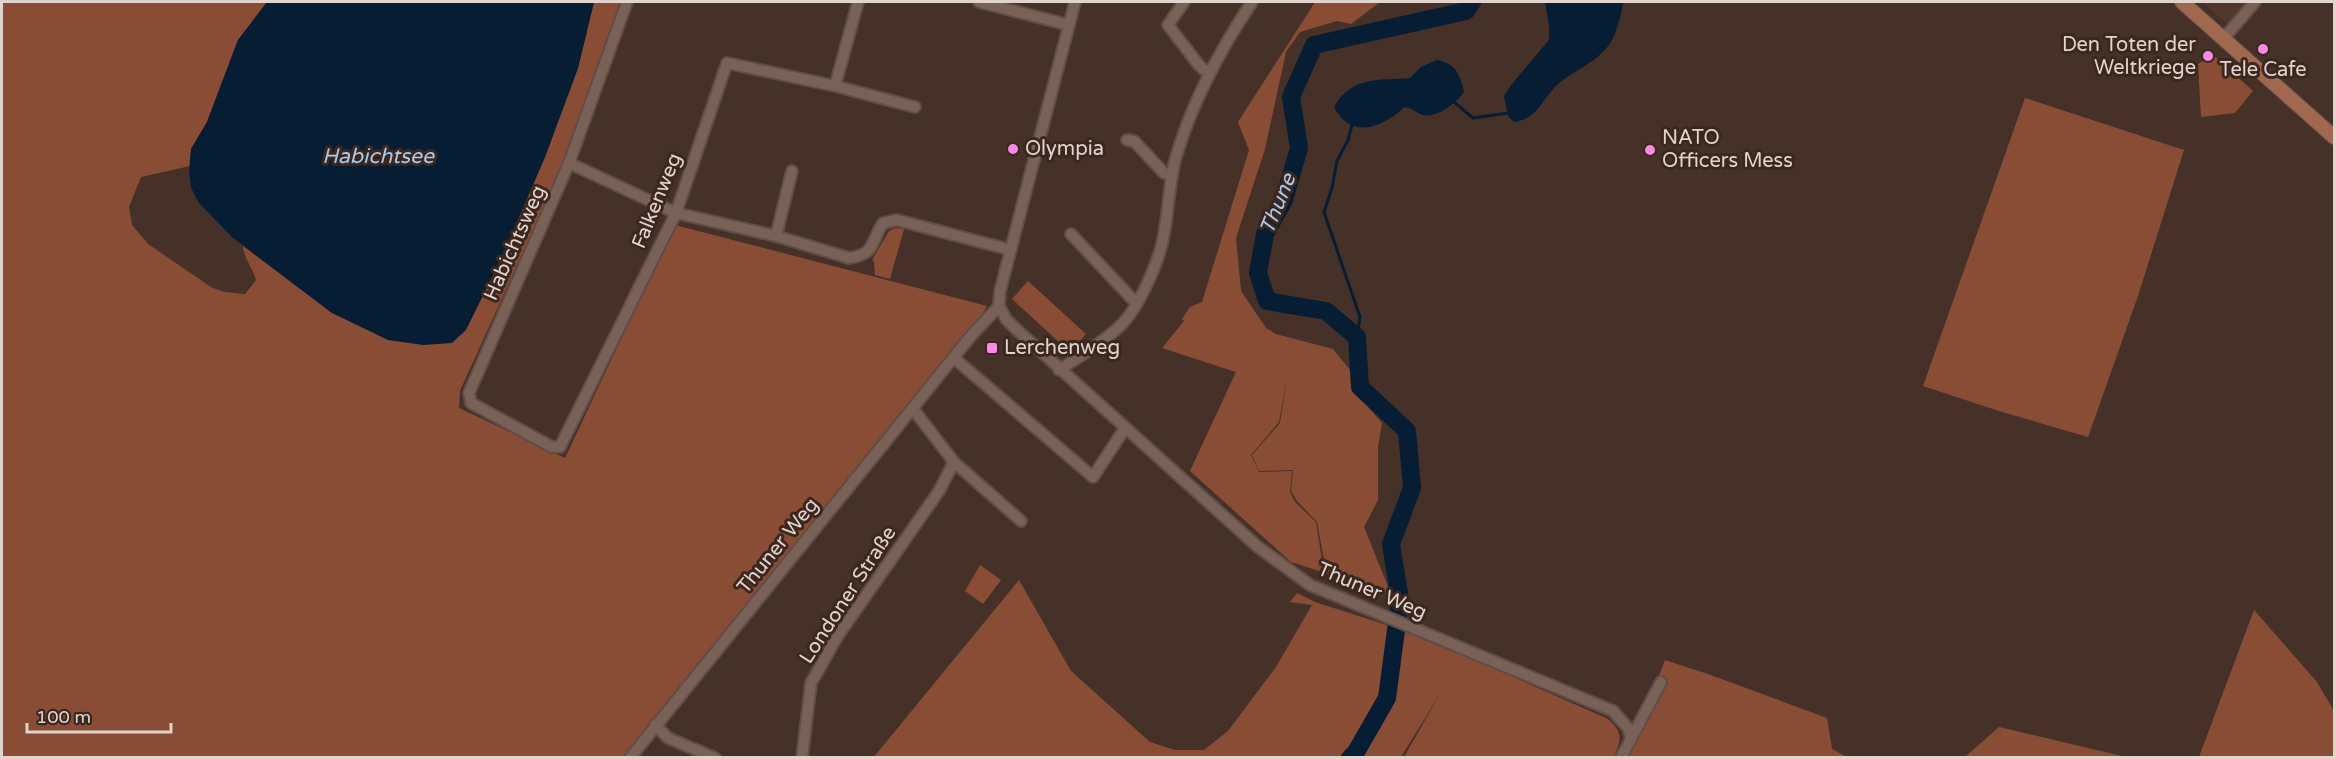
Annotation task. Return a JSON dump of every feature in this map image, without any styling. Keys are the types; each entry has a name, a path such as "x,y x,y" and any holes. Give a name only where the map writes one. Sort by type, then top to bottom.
{"main road":[{"path":"2182,2 2334,137"}],"street":[{"name":"Habichtsweg","path":"560,447 552,447 471,403 469,393 569,164 627,2"},
{"path":"835,86 858,2"},
{"path":"979,2 1069,25"},
{"path":"999,306 1000,291 1075,2"},
{"path":"1184,2 1168,25 1198,64 1210,72"},
{"path":"1059,370 1120,326 1152,274 1164,236 1171,175 1189,122 1210,72 1252,2"},
{"path":"2224,38 2255,2"},
{"name":"Falkenweg","path":"560,447 676,213 727,63 835,86 915,107"},
{"path":"1127,140 1134,141 1164,174 1171,175"},
{"path":"569,164 676,213 776,236 849,258 869,252 883,223 897,220 1011,250"},
{"path":"776,236 792,171"},
{"path":"1071,234 1136,303"},
{"name":"Thuner Weg","path":"630,758 968,340 999,306 1006,319 1059,370 1157,454 1258,547 1305,583 1613,711 1628,728 1631,738"},
{"path":"954,358 1092,477 1125,428"},
{"path":"913,409 954,462 1021,521"},
{"name":"Londoner Straße","path":"802,758 811,683 837,637 939,491 954,462"},
{"path":"1621,758 1661,682"},
{"path":"655,725 668,738 715,758"}],"shaded area":[{"path":"2,2 267,2 238,40 207,122 191,149 190,166 141,177 129,207 132,225 148,244 211,287 224,292 245,294 256,280 243,246 332,313 500,261 545,157 578,68 594,2 621,2 564,161 460,391 459,408 565,458 675,225 987,306 965,344 631,757 2,757"},
{"path":"1315,2 1380,2 1351,24 1337,21 1300,32 1286,52 1265,149 1236,238 1241,291 1266,328 1276,334 1333,349 1351,371 1357,394 1382,423 1378,447 1378,500 1364,527 1391,594 1291,562 1190,471 1236,372 1162,348 1184,321 1182,319 1190,307 1202,302 1249,150 1238,122","holes":["1287,377 1280,423 1252,455 1259,471 1293,470 1291,491 1297,501 1317,522 1324,560 1317,569 1322,560 1316,522 1295,502 1290,492 1292,471 1259,472 1251,455 1279,422"]},
{"path":"2202,2 2250,2 2230,26"},
{"path":"2213,55 2253,91 2235,113 2201,117 2198,64"},
{"path":"2025,98 2184,150 2138,296 2088,437 1923,386"},
{"path":"895,228 904,229 890,279 875,275 872,260 889,231"},
{"path":"1028,281 1086,334 1070,352 1012,299"},
{"path":"980,565 1001,580 983,604 965,591"},
{"path":"1019,580 1071,671 1150,742 1175,750 1204,750 1228,731 1276,667 1312,605 1290,602 1297,593 1315,602 1418,635 1608,719 1619,733 1618,746 1614,757 1404,757 1440,694 1401,757 873,758"},
{"path":"2254,610 2317,682 2334,711 2334,757 2199,757"},
{"path":"1665,660 1827,718 1832,749 1847,757 1627,758"},
{"path":"1999,727 2122,756 2121,758 1965,757"}],"water":[{"name":"Habichtsee","path":"267,2 594,2 578,68 545,157 500,261 466,330 452,343 423,345 388,340 332,313 232,237 199,203 191,188 189,171 191,149 207,122 238,40"},
{"path":"1545,2 1623,2 1612,41 1604,51 1558,84 1529,117 1514,122 1508,116 1504,96 1549,40"},
{"path":"1437,60 1453,67 1461,80 1464,92 1440,112 1423,115 1405,107 1377,125 1358,127 1341,118 1334,107 1349,89 1377,80 1410,78 1421,67"}],"waterway":[{"name":"Thune","path":"1350,758 1356,752 1387,698 1400,600 1391,544 1412,488 1407,431 1360,387 1357,337 1326,311 1267,301 1258,273 1265,234 1284,200 1299,148 1291,97 1314,45 1466,11 1472,2"},
{"path":"1454,102 1473,118 1508,113"},
{"path":"1352,125 1348,140 1337,161 1332,188 1324,212 1360,317 1357,337"}],"place":[{"name":"Tele Cafe","path":"2263,49"},
{"name":"Den Toten der Weltkriege","path":"2208,56"},
{"name":"Olympia","path":"1013,149"},
{"name":"NATO Officers Mess","path":"1650,150"},
{"name":"Lerchenweg","path":"992,348"}]}
